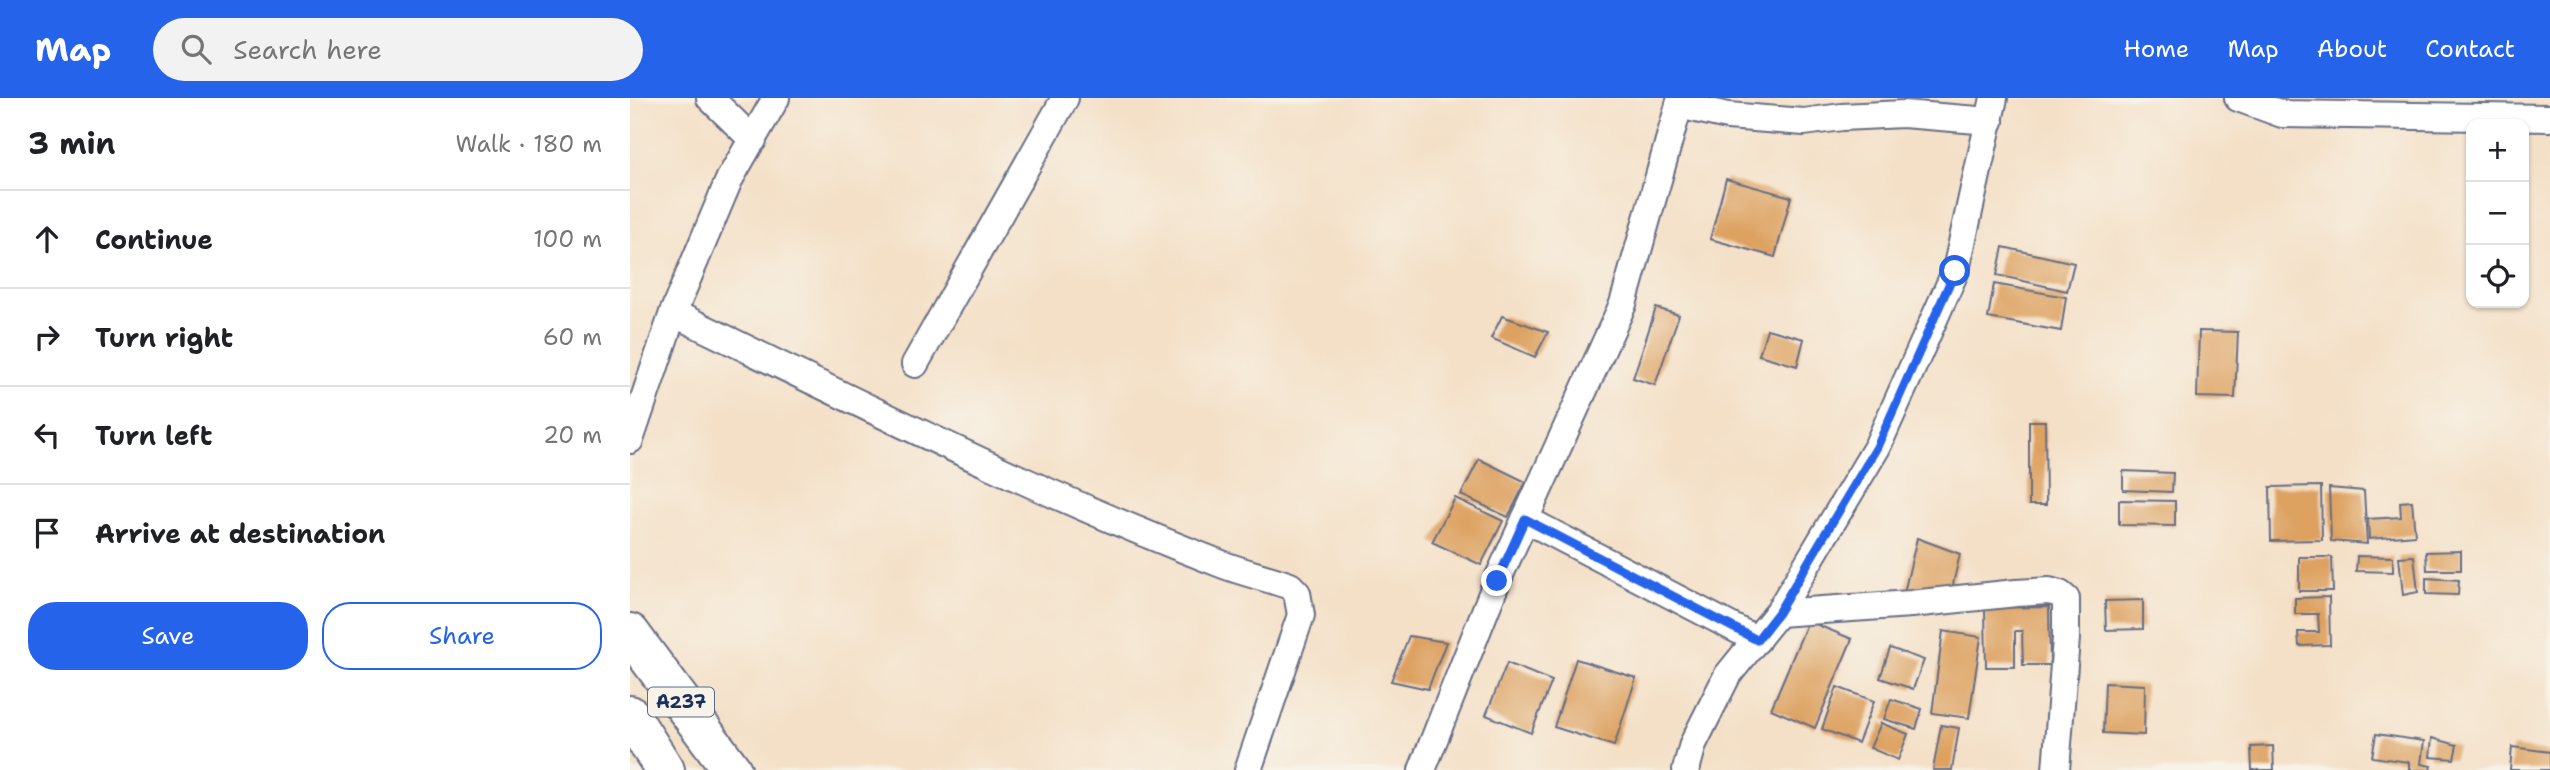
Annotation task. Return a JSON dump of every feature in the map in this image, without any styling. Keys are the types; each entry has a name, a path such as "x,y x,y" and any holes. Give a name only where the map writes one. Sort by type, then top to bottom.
{"highway":[{"name":"A237","path":"630,633 732,770"},
{"name":"A237","path":"630,715 665,770"}],"street":[{"path":"710,98 753,140"},
{"path":"630,440 673,313 729,180 776,98"},
{"path":"915,364 1065,98"},
{"path":"2238,98 2281,114 2550,118"},
{"path":"1422,770 1497,581 1623,304 1680,101 1728,116 1804,122 1844,107 1903,114 1992,110 1955,271 1877,447 1778,613 1727,676 1693,744 1686,770"},
{"path":"673,313 912,428 1094,511 1227,567 1290,586 1297,593 1301,615 1248,770"},
{"path":"1525,519 1757,640"},
{"path":"1778,613 1911,604 2016,593 2049,591 2060,594 2066,599 2066,638 2056,770"}],"building":[{"path":"1726,179 1791,197 1775,257 1710,239"},
{"path":"2003,247 2074,263 2067,291 1997,275"},
{"path":"1994,284 2066,297 2061,331 1988,318"},
{"path":"1656,308 1679,315 1655,385 1633,378"},
{"path":"1502,316 1548,332 1535,357 1491,338"},
{"path":"1767,329 1804,339 1797,366 1759,355"},
{"path":"2199,331 2238,332 2235,398 2197,397"},
{"path":"2029,421 2045,421 2046,505 2029,505"},
{"path":"1479,459 1526,482 1508,517 1461,495"},
{"path":"2123,471 2173,473 2172,492 2123,490"},
{"path":"2321,486 2322,540 2271,541 2270,487"},
{"path":"2329,488 2364,491 2367,544 2331,541"},
{"path":"1455,498 1503,521 1481,565 1432,542"},
{"path":"2119,500 2175,501 2175,526 2119,525"},
{"path":"2412,501 2415,535 2369,539 2368,519 2401,517 2400,502"},
{"path":"1917,538 1960,554 1951,593 1904,593"},
{"path":"2461,551 2461,570 2427,570 2426,552"},
{"path":"2357,556 2393,557 2393,572 2356,571"},
{"path":"2414,556 2418,592 2403,595 2399,557"},
{"path":"2299,557 2332,557 2333,591 2299,591"},
{"path":"2426,578 2459,580 2458,595 2426,594"},
{"path":"2329,597 2330,645 2299,646 2298,632 2319,632 2318,614 2295,614 2295,598"},
{"path":"2143,600 2143,629 2106,630 2105,601"},
{"path":"2049,607 2050,665 2023,665 2022,631 2015,631 2015,667 1986,667 1985,608"},
{"path":"1808,621 1852,639 1815,728 1771,709"},
{"path":"1943,631 1981,637 1969,718 1932,713"},
{"path":"1409,636 1446,642 1428,689 1391,681"},
{"path":"1890,648 1924,660 1913,689 1880,678"},
{"path":"1576,659 1636,678 1614,746 1554,727"},
{"path":"1507,663 1552,681 1531,733 1486,715"},
{"path":"2105,683 2145,685 2144,735 2103,733"},
{"path":"1837,687 1874,701 1858,743 1822,729"},
{"path":"1891,699 1922,709 1916,729 1884,719"},
{"path":"1881,723 1908,734 1898,760 1870,748"},
{"path":"1941,725 1959,728 1952,770 1933,770"},
{"path":"2376,734 2424,741 2421,764 2431,766 2430,770 2409,770 2409,762 2372,757"},
{"path":"2432,738 2457,745 2454,759 2430,757"},
{"path":"2273,746 2274,770 2252,770 2251,747"},
{"path":"2512,747 2550,752 2550,770 2510,770"}],"route":[{"path":"1497,581 1525,519 1757,640 1778,613 1877,447 1955,271"}]}
